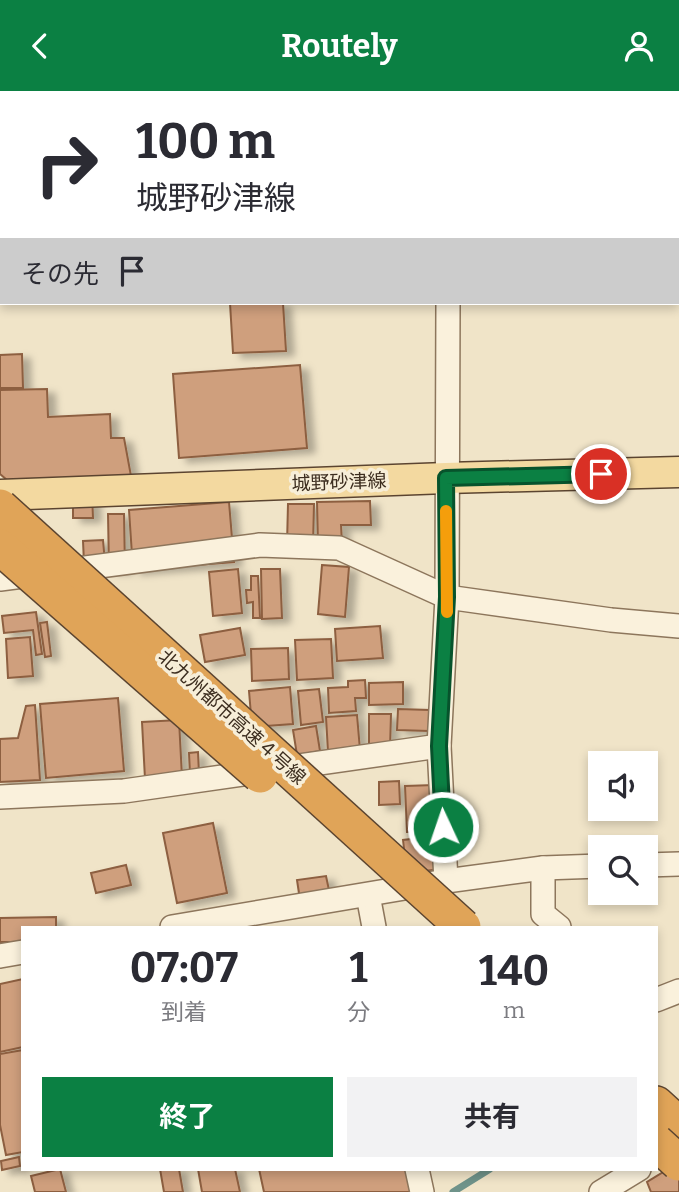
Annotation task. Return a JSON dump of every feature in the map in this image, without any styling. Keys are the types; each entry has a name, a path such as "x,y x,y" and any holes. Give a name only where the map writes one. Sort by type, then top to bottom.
{"highway":[{"name":"北九州都市高速４号線","path":"0,507 462,926"},
{"name":"北九州都市高速４号線","path":"0,547 353,857 427,926"},
{"path":"658,1106 679,1125"},
{"path":"658,1144 679,1163"}],"main road":[{"name":"城野砂津線","path":"0,495 679,472"}],"street":[{"path":"446,881 439,746 447,597 447,305"},
{"path":"0,579 260,545 287,544 339,548 447,597 611,620 679,626"},
{"path":"0,797 124,791 439,746"},
{"path":"658,865 679,864"},
{"path":"178,926 446,881 542,868 588,866"},
{"path":"542,868 543,914 558,926"},
{"path":"368,895 374,926"},
{"path":"0,956 21,952"},
{"path":"658,999 679,991"},
{"path":"658,1157 679,1144"},
{"path":"417,1171 422,1192"},
{"path":"601,1192 636,1171"}],"building":[{"path":"230,305 283,305 286,351 233,353"},
{"path":"22,354 23,388 0,388 0,355"},
{"path":"300,365 307,448 179,458 173,374"},
{"path":"47,389 48,417 110,414 111,438 124,438 131,476 7,480 0,474 0,390"},
{"path":"73,493 92,493 93,518 73,518"},
{"path":"370,501 371,525 341,525 342,543 318,544 317,502"},
{"path":"229,502 234,562 133,570 129,510"},
{"path":"288,504 314,504 313,545 287,544"},
{"path":"108,514 124,514 125,569 109,569"},
{"path":"103,540 105,563 84,563 83,541"},
{"path":"322,565 349,567 345,617 318,614"},
{"path":"238,569 242,613 213,616 209,572"},
{"path":"261,569 280,569 282,618 262,619"},
{"path":"251,576 258,576 260,618 253,618 253,602 247,603 246,590 251,590"},
{"path":"36,612 42,654 36,655 33,630 4,633 2,616"},
{"path":"47,622 51,656 45,657 40,623"},
{"path":"380,626 383,658 337,661 335,629"},
{"path":"240,628 245,655 205,662 200,635"},
{"path":"30,637 33,676 8,678 6,639"},
{"path":"331,639 333,678 297,680 295,640"},
{"path":"288,648 289,679 252,681 251,649"},
{"path":"365,680 366,698 355,698 356,711 329,713 328,688 348,687 348,681"},
{"path":"403,682 403,704 369,705 369,683"},
{"path":"290,687 293,724 252,727 249,691"},
{"path":"319,689 323,722 301,725 298,691"},
{"path":"118,698 124,771 46,778 40,704"},
{"path":"35,705 40,780 0,782 0,739 18,738 26,706"},
{"path":"398,709 430,710 429,731 397,730"},
{"path":"369,714 391,714 390,748 369,748"},
{"path":"357,715 360,750 328,752 326,717"},
{"path":"179,720 182,777 145,779 142,722"},
{"path":"316,726 320,751 297,755 293,730"},
{"path":"198,752 199,774 190,774 189,753"},
{"path":"399,781 400,804 379,805 379,782"},
{"path":"434,785 436,831 407,832 405,786"},
{"path":"213,823 227,893 177,903 163,833"},
{"path":"438,836 441,869 407,873 403,840"},
{"path":"126,865 131,885 96,893 91,873"},
{"path":"326,876 330,895 300,900 297,880"},
{"path":"56,917 56,926 21,926 21,942 0,942 0,918"},
{"path":"21,979 21,1047 0,1052 0,984"},
{"path":"21,1050 21,1152 6,1155 0,1125 0,1054"},
{"path":"19,1157 20,1166 2,1170 1,1161"},
{"path":"61,1171 66,1192 35,1192 31,1176"},
{"path":"160,1171 179,1171 183,1192 164,1192"},
{"path":"198,1171 235,1171 240,1192 202,1192"},
{"path":"259,1171 412,1171 416,1192 264,1192"},
{"path":"665,1171 679,1178 679,1192 651,1192 647,1182"}],"waterway":[{"path":"453,1192 487,1171"}],"slow traffic":[{"path":"446,511 447,612"}],"route":[{"path":"443,827 439,746 447,597 446,478 601,474"}]}
